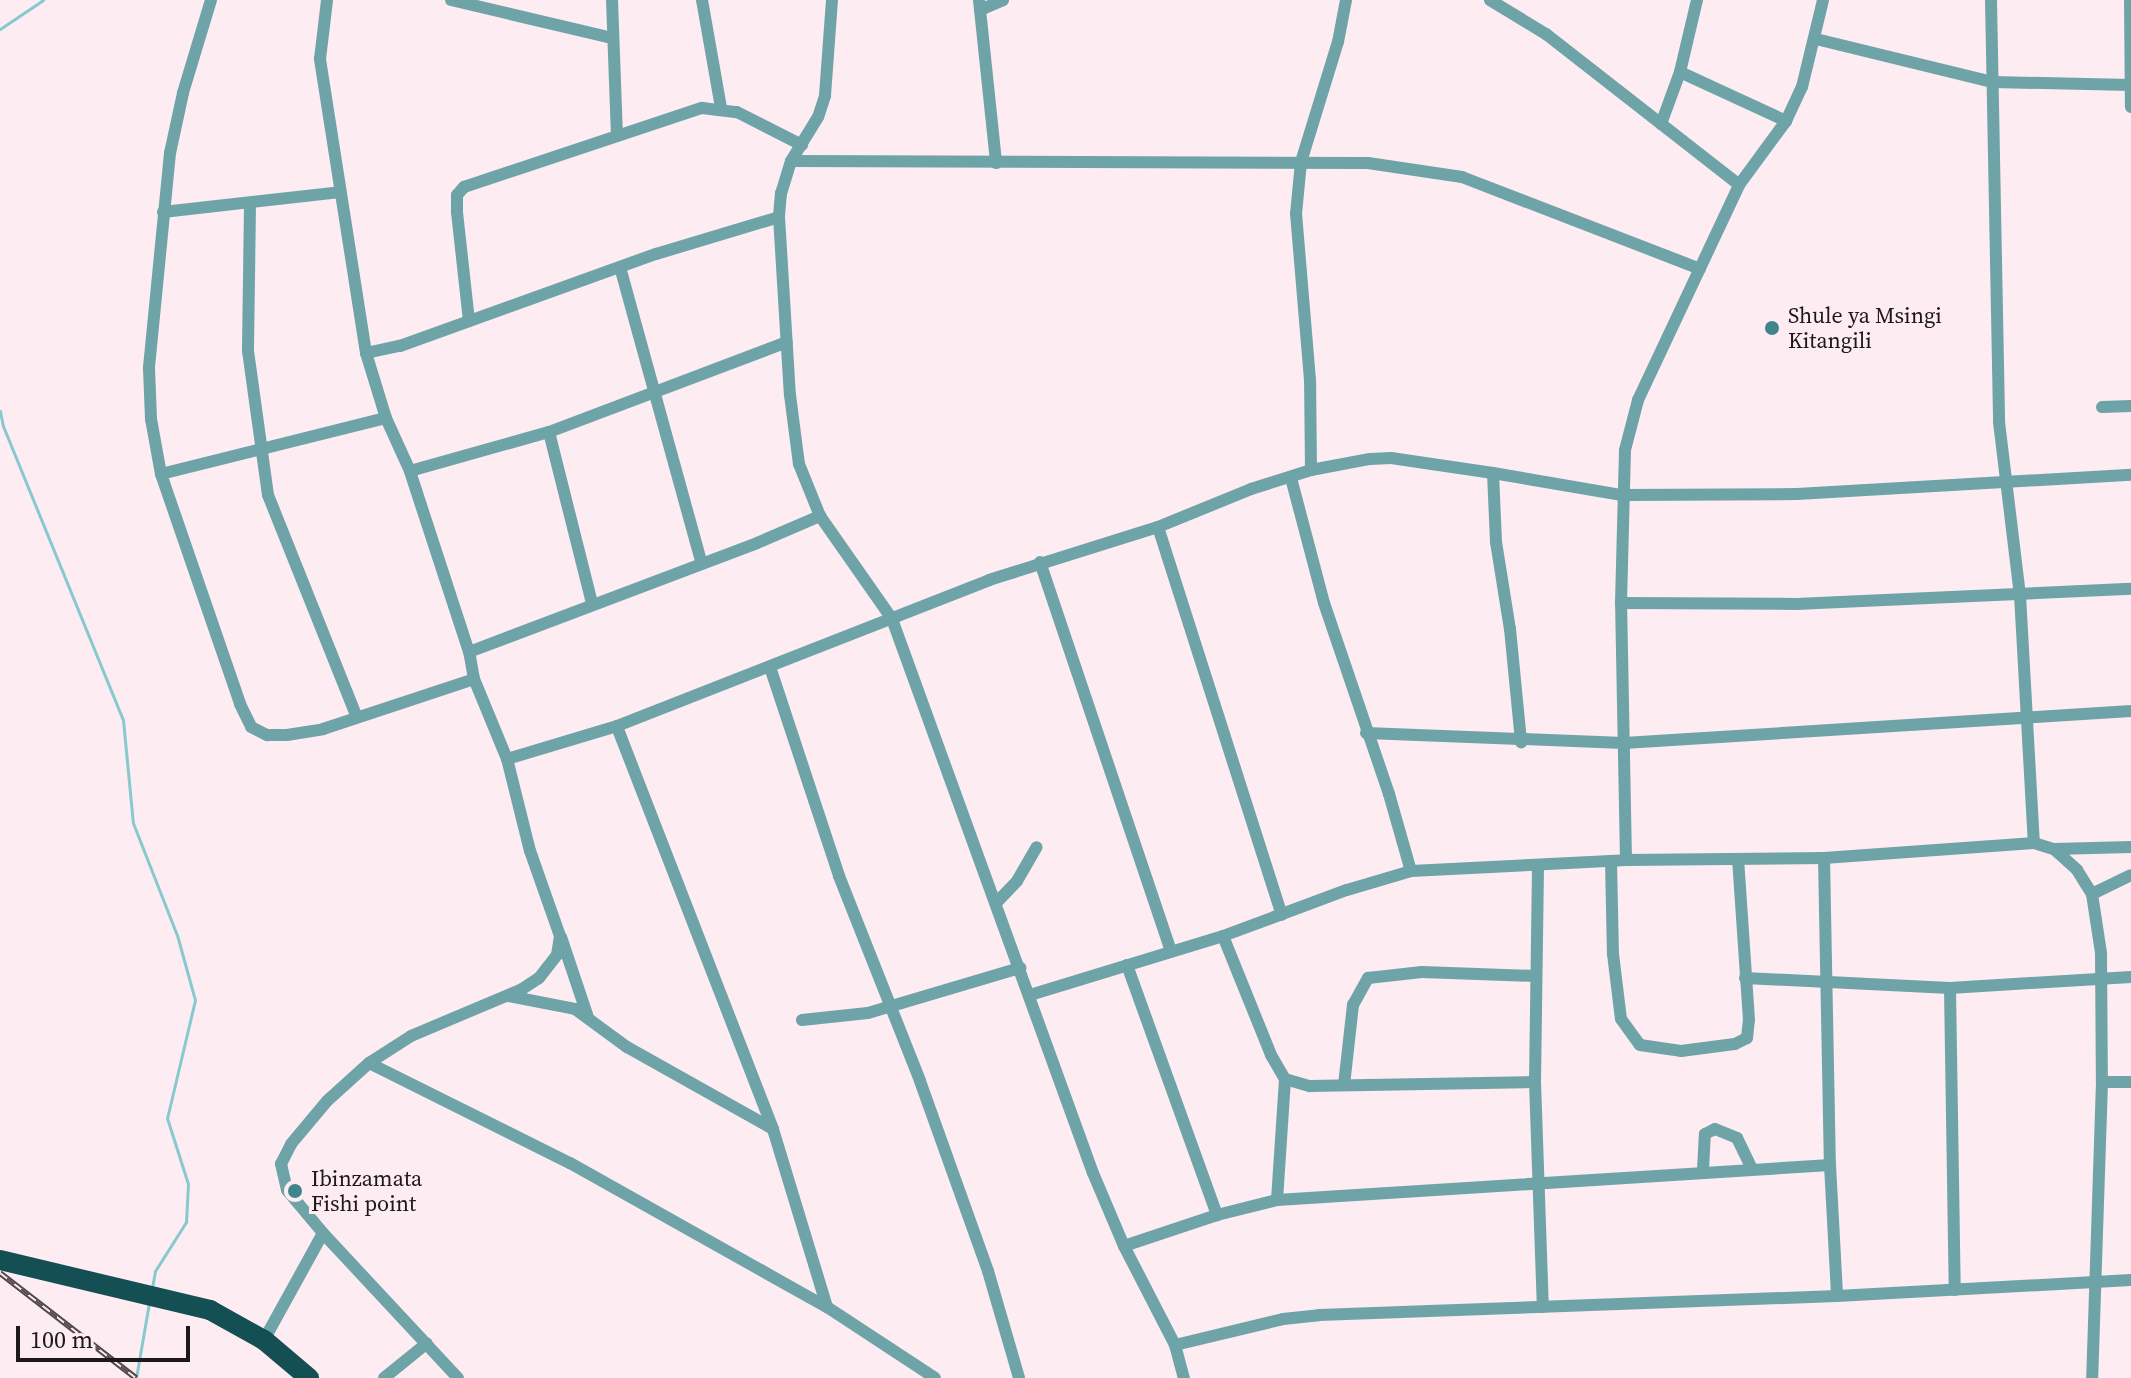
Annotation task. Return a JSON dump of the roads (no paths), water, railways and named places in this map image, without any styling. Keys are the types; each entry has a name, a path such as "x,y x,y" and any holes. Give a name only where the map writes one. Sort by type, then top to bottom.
{"highway":[{"path":"0,1260 184,1302 232,1320 264,1340 309,1378"}],"street":[{"path":"211,0 183,93 163,212 149,369 151,419 161,474 224,664 251,727 267,735 287,735 357,717 474,679"},
{"path":"327,0 320,59 366,353 386,418 410,471 469,652 474,679 507,759 530,851 588,1017"},
{"path":"451,0 612,38"},
{"path":"612,0 617,136"},
{"path":"702,0 721,108"},
{"path":"832,0 825,96 791,161 781,193 779,217 799,464 820,516 892,619 1078,1134 1124,1246 1175,1345 1184,1378"},
{"path":"996,163 979,5 1003,0"},
{"path":"1311,470 1310,380 1296,214 1301,162 1338,42 1346,0"},
{"path":"1490,0 1546,34 1739,185"},
{"path":"1661,124 1680,72 1697,0"},
{"path":"1626,860 1621,603 1625,450 1638,400 1739,185 1786,121 1802,87 1823,0"},
{"path":"1991,0 1999,422 2020,595 2034,843"},
{"path":"2130,0 2131,107"},
{"path":"1816,39 1992,82 2130,85"},
{"path":"1680,72 1786,121"},
{"path":"469,321 459,244 457,195 461,188 681,113 721,108 763,123 802,145"},
{"path":"791,161 1368,163 1462,177 1700,269"},
{"path":"163,212 250,205 340,192"},
{"path":"250,205 248,351 268,495 357,717"},
{"path":"366,353 400,346 620,267 779,217"},
{"path":"620,267 701,562"},
{"path":"410,471 549,432 787,342"},
{"path":"2102,407 2131,406"},
{"path":"161,474 386,418"},
{"path":"549,432 592,603"},
{"path":"507,759 617,726 1040,562 1158,527 1251,489 1311,470 1391,458 1622,495 1782,494 2131,475"},
{"path":"1493,473 1496,542 1515,671 1521,742"},
{"path":"1291,478 1324,603 1389,794 1411,871"},
{"path":"469,652 820,516"},
{"path":"1158,527 1282,915"},
{"path":"1040,562 1171,952"},
{"path":"1621,603 1796,604 2131,589"},
{"path":"770,667 839,876 892,1007 988,1271 1019,1378"},
{"path":"1366,733 1521,742 1624,743 2131,711"},
{"path":"617,726 773,1129 827,1307"},
{"path":"1030,995 1223,936 1411,871 1538,867 1626,860 1824,858 2034,843 2054,849 2131,847"},
{"path":"996,903 1017,881 1037,847"},
{"path":"2054,849 2077,870 2092,894 2102,978 2102,1082 2092,1280 2092,1378"},
{"path":"1824,858 1830,1165 1837,1296"},
{"path":"1611,861 1613,954 1621,1019 1640,1045 1681,1051 1744,1041 1749,1020 1738,859"},
{"path":"1538,867 1534,976 1535,1082 1543,1307"},
{"path":"2092,894 2131,875"},
{"path":"458,1378 287,1190 281,1164 291,1144 327,1101 369,1063 411,1036 508,996 539,978 557,955 560,936"},
{"path":"1223,936 1271,1055 1285,1079 1277,1200"},
{"path":"1127,965 1217,1215"},
{"path":"802,1020 842,1017 892,1007 1020,968"},
{"path":"1344,1085 1353,1005 1368,978 1422,972 1534,976"},
{"path":"1745,978 1950,988 2131,977"},
{"path":"1950,988 1955,1290"},
{"path":"508,996 563,1005 588,1017 627,1047 773,1129"},
{"path":"369,1063 453,1102 570,1163 827,1307 935,1378"},
{"path":"1285,1079 1310,1086 1535,1082"},
{"path":"2102,1082 2131,1082"},
{"path":"1703,1170 1702,1143 1705,1134 1712,1129 1737,1138 1752,1169"},
{"path":"1124,1246 1217,1215 1277,1200 1538,1185 1703,1170 1830,1165"},
{"path":"264,1340 323,1233"},
{"path":"1175,1345 1307,1316 1837,1296 2131,1280"},
{"path":"384,1378 427,1343"}],"waterway":[{"path":"0,29 43,0"},
{"path":"0,411 3,426 123,720 133,823 177,935 195,1000 167,1118 188,1184 186,1222 155,1271 152,1288"},
{"path":"136,1378 149,1303"}],"railway":[{"path":"0,1273 136,1378"}],"place":[{"name":"Shule ya Msingi Kitangili","path":"1772,328"},
{"name":"Ibinzamata Fishi point","path":"295,1191"}]}
